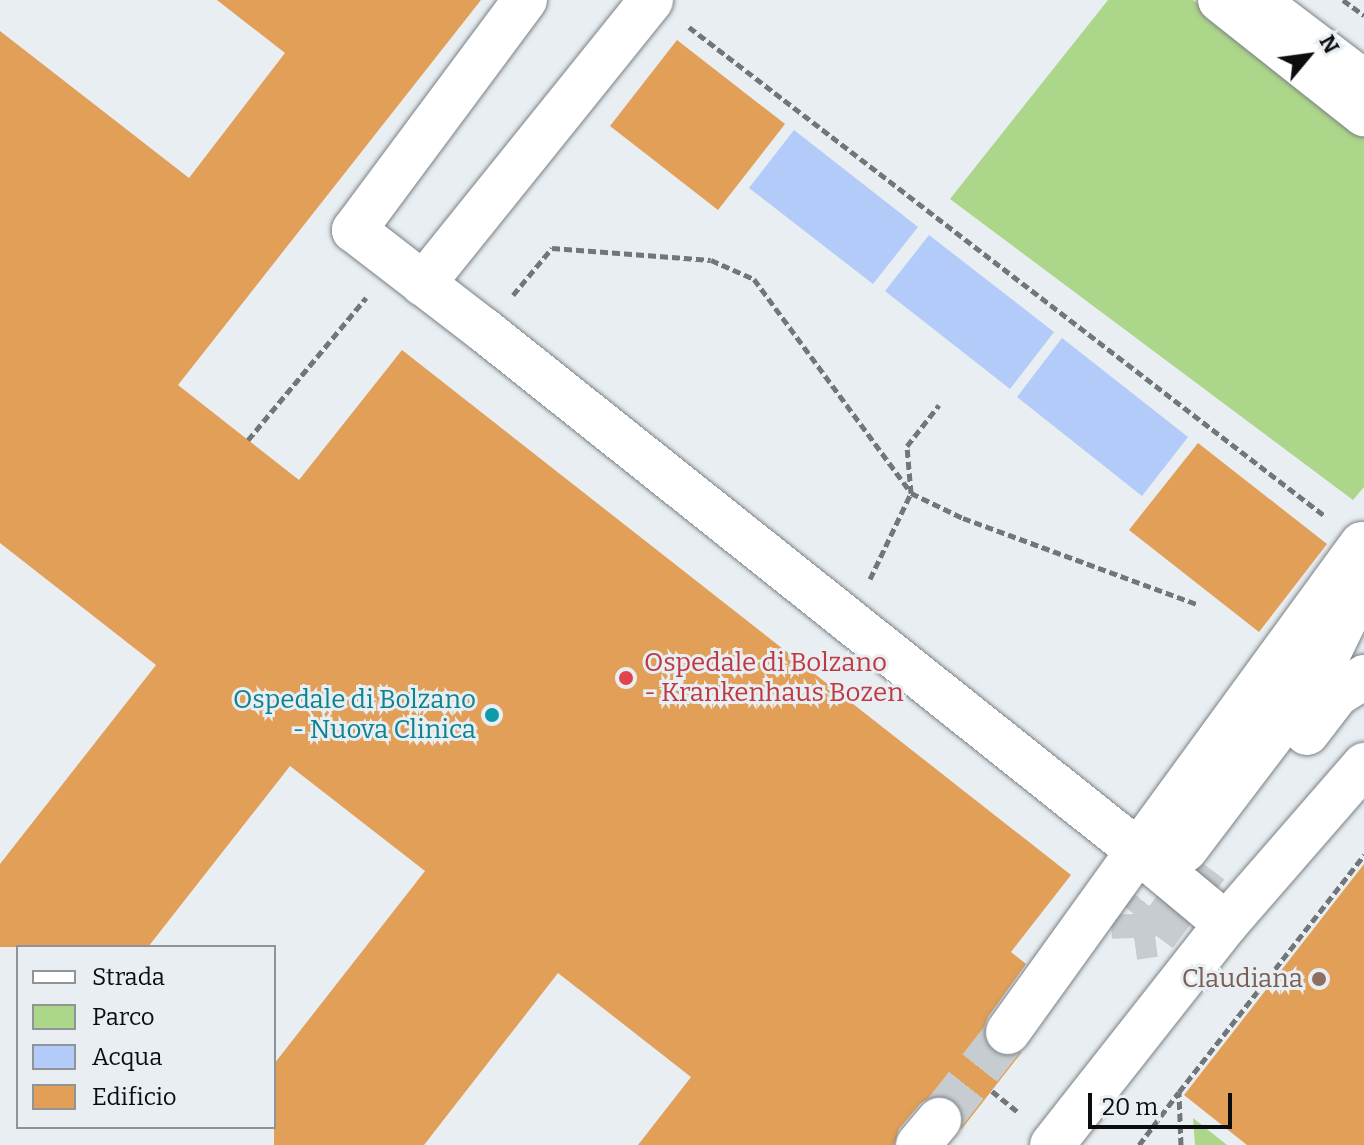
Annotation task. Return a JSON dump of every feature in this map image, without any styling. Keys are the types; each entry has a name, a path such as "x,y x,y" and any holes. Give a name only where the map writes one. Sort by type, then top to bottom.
{"main road":[{"path":"525,0 354,230 850,621 1226,924"},
{"path":"1220,0 1364,114"},
{"path":"1256,0 1364,82"},
{"path":"1292,0 1364,53"},
{"path":"409,274 664,9"},
{"path":"1363,543 1361,593 1318,675 1196,858 1337,694 1364,677"},
{"path":"1008,1032 1363,543"},
{"path":"1052,1145 1226,924 1364,765"}],"path":[{"path":"1343,0 1364,15"},
{"path":"664,9 1363,543"},
{"path":"484,330 552,248 711,260 754,279 911,493 963,518 1197,604"},
{"path":"248,440 409,274"},
{"path":"850,621 911,493 907,446 939,405"},
{"path":"1139,1145 1364,855"},
{"path":"1179,1092 1181,1145"}],"green space":[{"path":"1108,0 1193,0 1364,134 1364,487 1353,500 950,199"},
{"path":"1193,1118 1227,1145 1195,1145"}],"water":[{"path":"794,130 918,227 873,284 749,188"},
{"path":"929,235 1054,332 1010,389 885,291"},
{"path":"1062,338 1188,437 1142,496 1017,397"}],"building":[{"name":"Ospedale di Bolzano - Nuova Clinica","path":"217,0 481,0 178,385 299,480 402,350 1071,875 1011,952 1026,964 988,1017 983,1030 986,1043 994,1053 1006,1057 1022,1052 961,1130 962,1111 954,1100 943,1095 930,1097 920,1104 899,1129 894,1145 638,1145 691,1077 558,973 424,1145 274,1145 276,1061 425,871 290,766 150,945 0,947 0,864 156,665 0,543 0,31 189,178 285,53"},
{"path":"677,40 785,124 718,210 610,126"},
{"path":"1198,443 1327,544 1259,632 1129,530"},
{"name":"Claudiana","path":"1364,864 1364,1145 1247,1145 1184,1095"}],"tunnel":[{"path":"1185,850 1133,914 1134,938 1155,935 1207,866"},
{"path":"939,1120 1008,1032"}],"place":[{"name":"Ospedale di Bolzano - Krankenhaus Bozen","path":"626,678"},
{"name":"Ospedale di Bolzano - Nuova Clinica","path":"492,715"},
{"name":"Claudiana","path":"1319,979"}]}
